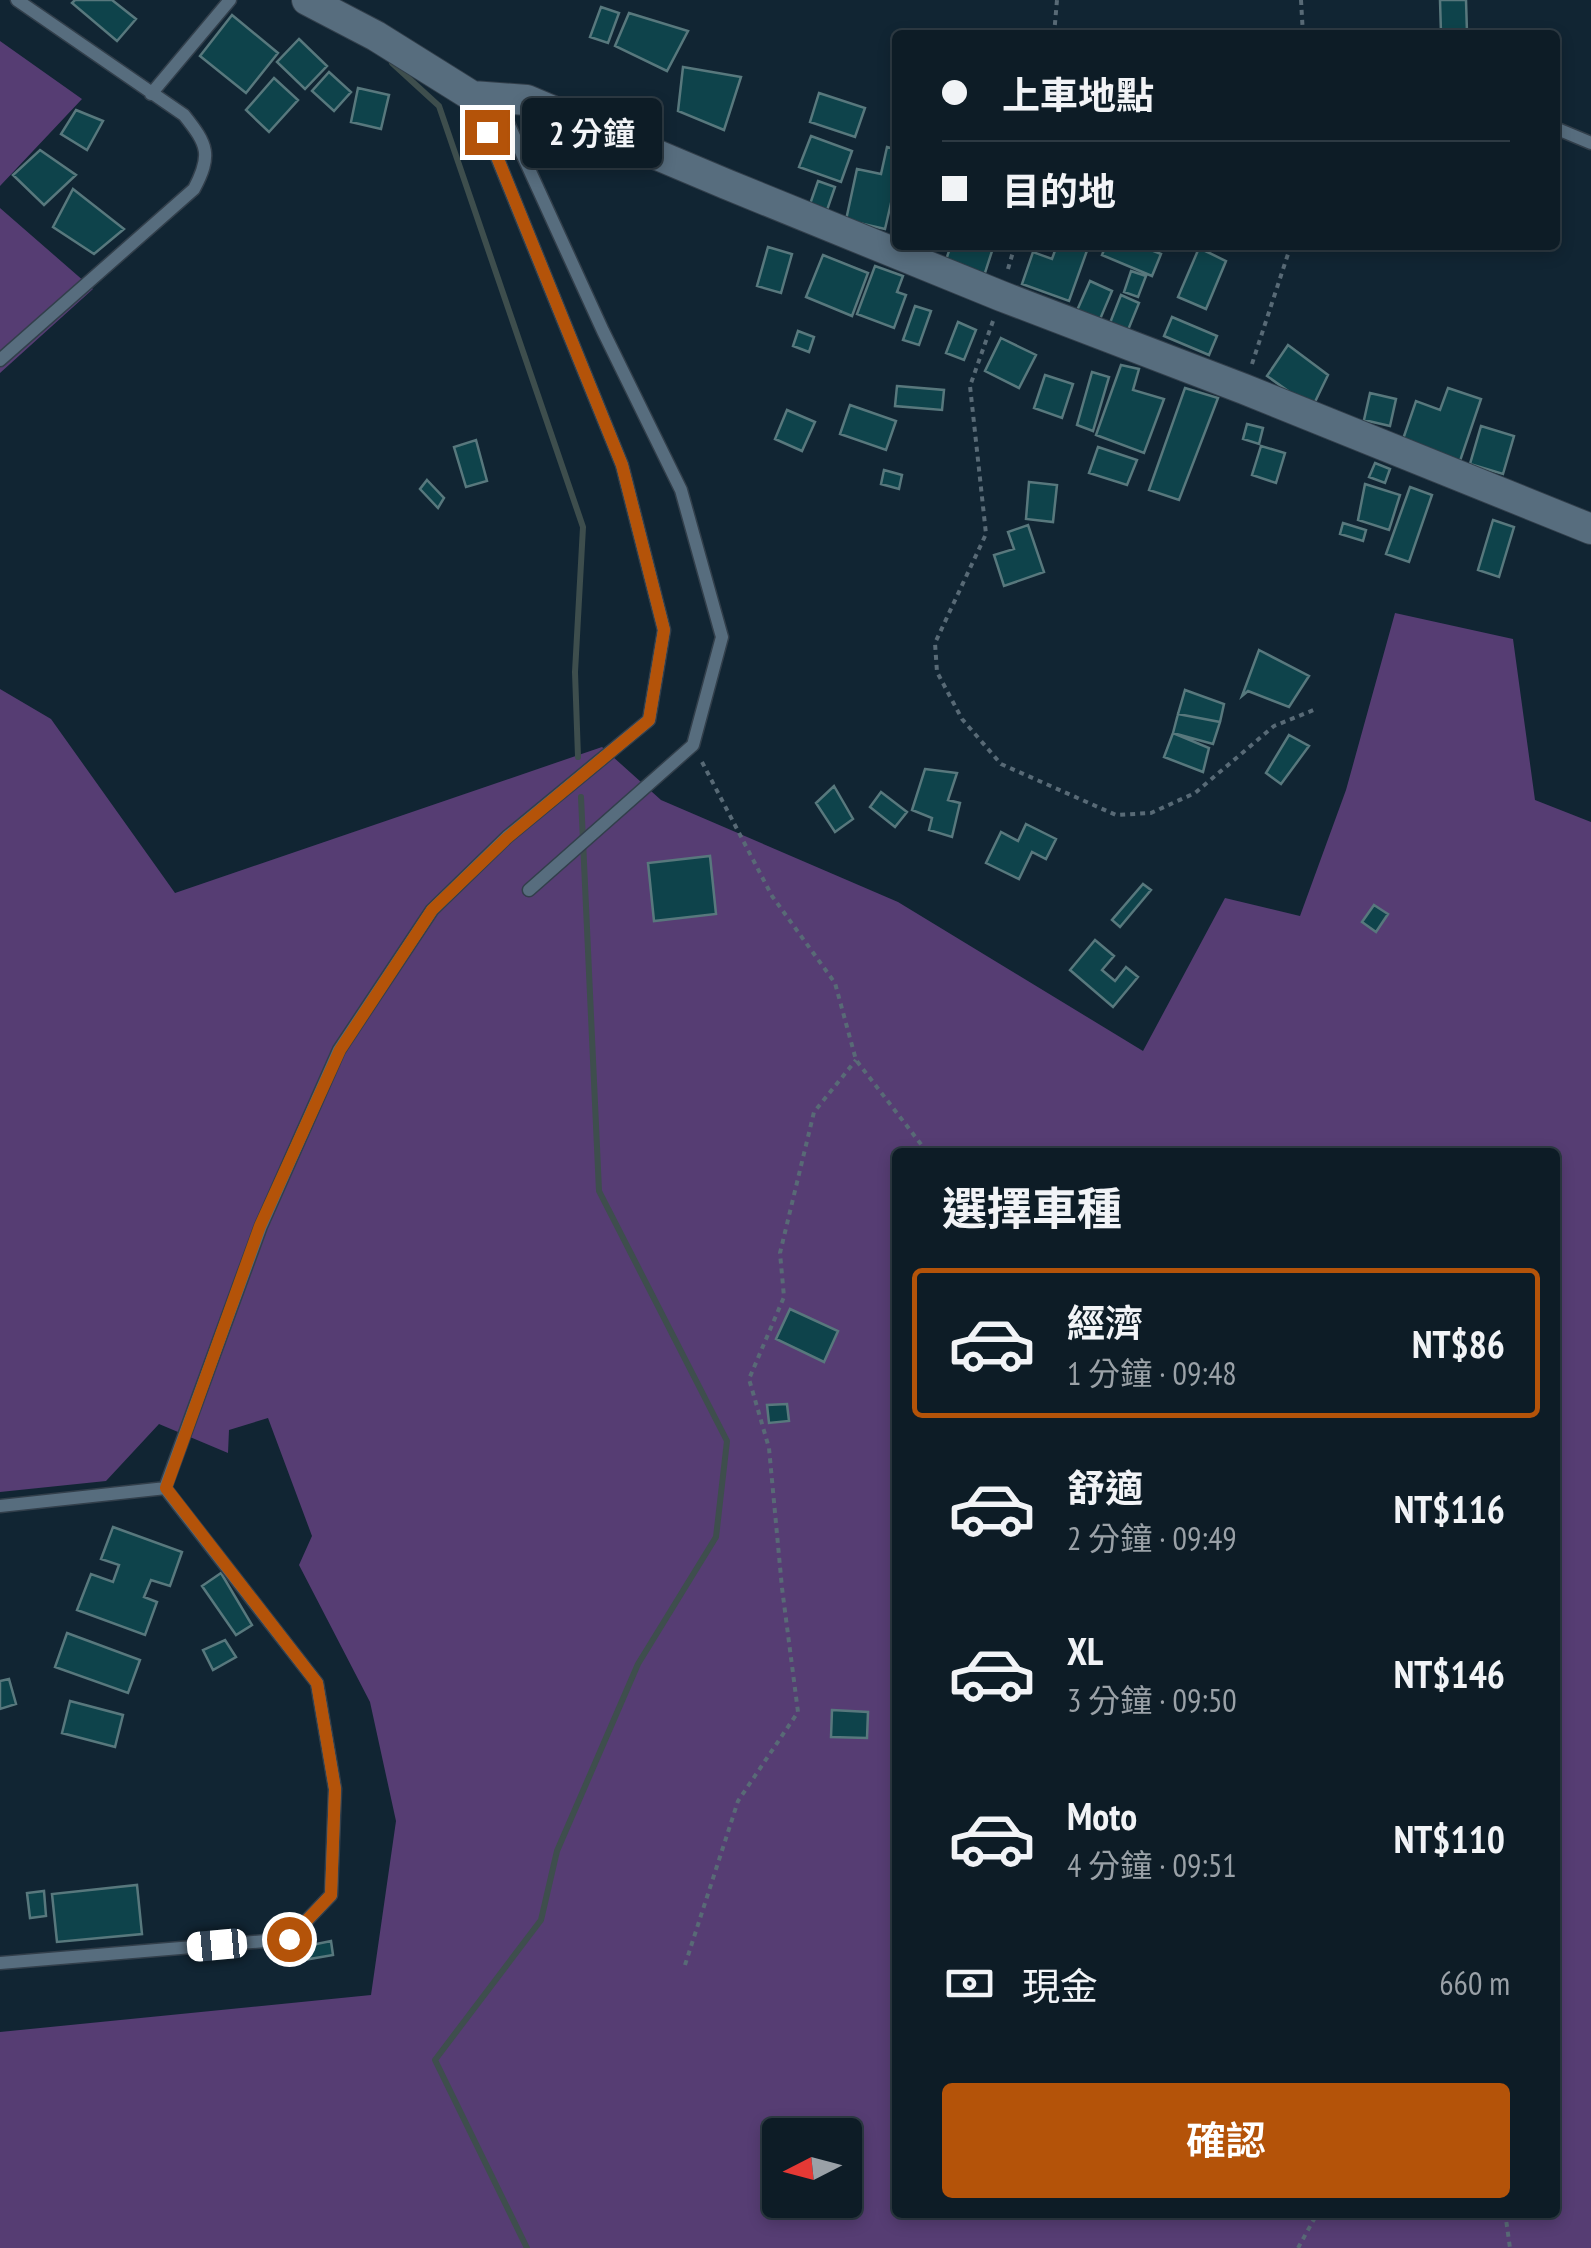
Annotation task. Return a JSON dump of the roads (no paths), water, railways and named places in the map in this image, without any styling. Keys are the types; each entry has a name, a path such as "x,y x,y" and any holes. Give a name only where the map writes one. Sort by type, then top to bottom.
{"street":[{"path":"308,0 484,96 528,100 1002,296 1591,529"}],"lane":[{"path":"0,360 194,190 205,168 203,139 184,115 16,0"},
{"path":"151,94 230,0"},
{"path":"484,96 682,490 722,638 694,745 529,890"},
{"path":"166,1488 260,1226 340,1050 432,910 507,838 649,720 664,630 622,465 484,96"},
{"path":"1560,130 1591,143"},
{"path":"0,1506 166,1488"},
{"path":"0,1963 289,1939 331,1895 335,1789 317,1683 166,1488"}],"waterway":[{"path":"392,63 439,106 583,527 575,672 578,757"},
{"path":"527,2248 435,2060 541,1920 557,1851 638,1664 716,1537 727,1441 599,1191 581,797"}]}
